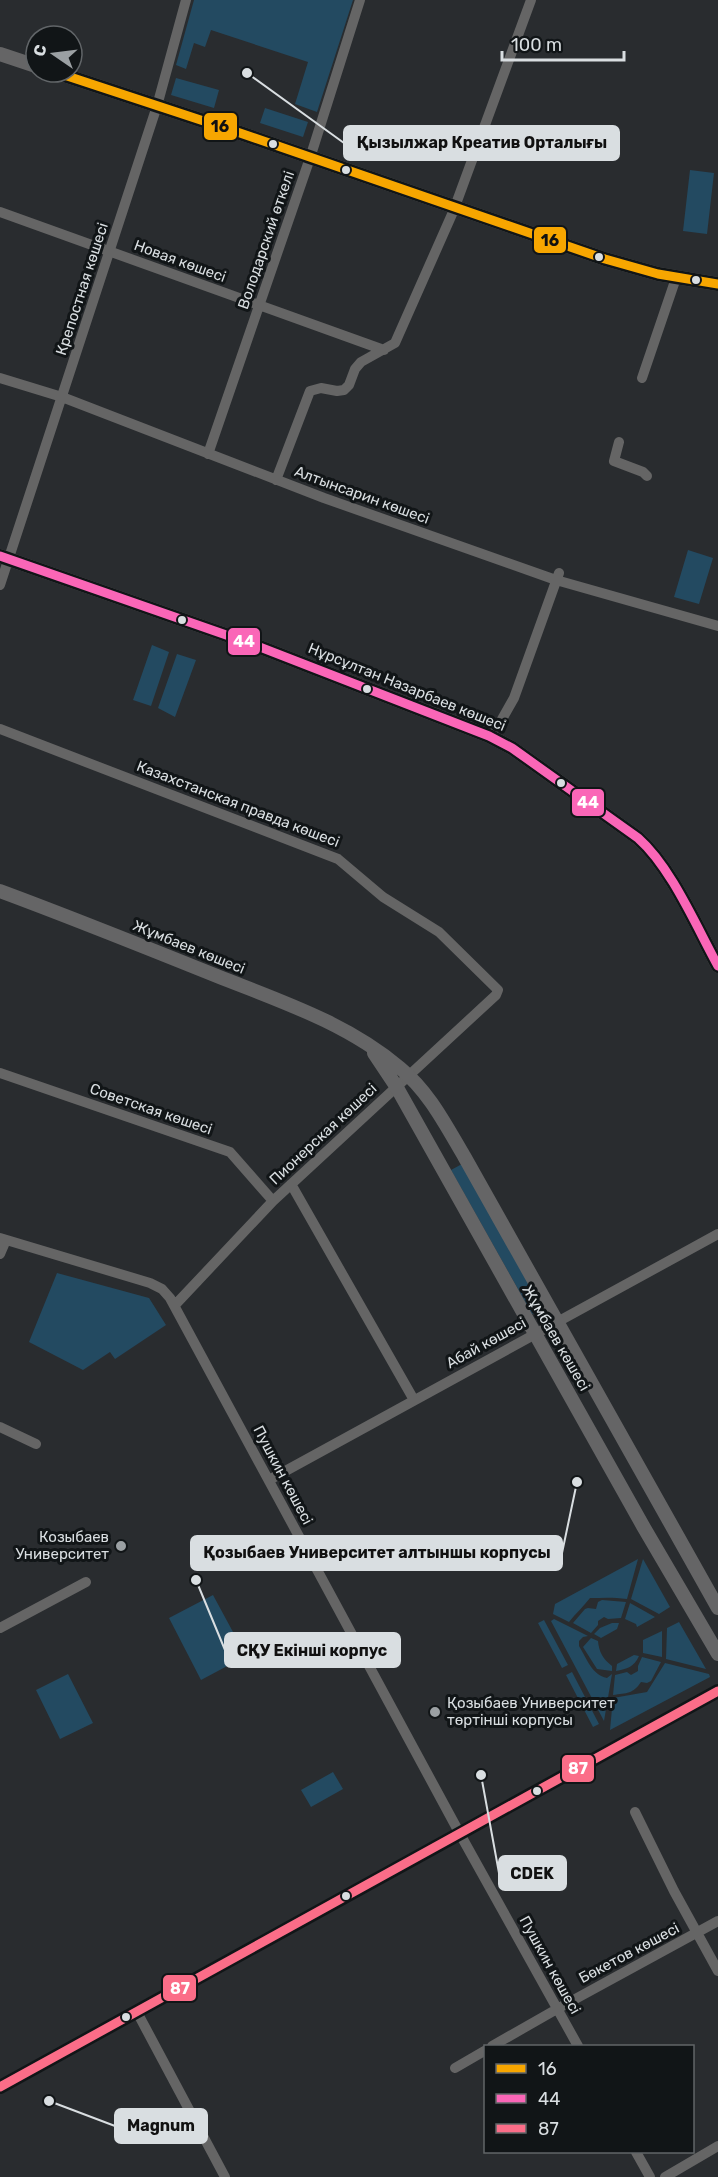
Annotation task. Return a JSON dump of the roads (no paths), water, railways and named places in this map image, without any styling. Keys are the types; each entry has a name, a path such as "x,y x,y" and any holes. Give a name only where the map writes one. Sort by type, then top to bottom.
{"main road":[{"path":"0,54 24,62"},
{"path":"84,82 614,262 676,278 718,284"},
{"name":"Нұрсұлтан Назарбаев көшесі","path":"4,557 252,644 489,736 512,748 651,849 663,865 718,966"},
{"name":"Жұмбаев көшесі","path":"0,891 305,1011 363,1040 408,1076 431,1101 448,1128 718,1608"},
{"name":"Жұмбаев көшесі","path":"363,1040 396,1086 718,1654"}],"street":[{"name":"Крепостная көшесі","path":"0,585 4,557 62,398 110,252 157,106 186,0"},
{"name":"Володарский өткелі","path":"208,454 310,158 360,0"},
{"path":"276,480 310,392 321,388 344,390 361,362 395,343 455,208 531,0"},
{"name":"Новая көшесі","path":"0,212 384,350"},
{"path":"642,378 676,278"},
{"name":"Алтынсарин көшесі","path":"0,378 62,398 276,480 558,576 718,626"},
{"path":"620,442 614,461 643,472 647,476"},
{"path":"489,736 514,698 558,576"},
{"name":"Казахстанская правда көшесі","path":"0,729 338,859 383,897 439,932 498,990"},
{"name":"Пионерская көшесі","path":"175,1305 273,1201 498,990"},
{"name":"Советская көшесі","path":"0,1073 231,1152 273,1201"},
{"path":"291,1184 414,1400"},
{"name":"Абай көшесі","path":"269,1480 718,1234"},
{"path":"0,1254 3,1239"},
{"name":"Пушкин көшесі","path":"3,1239 150,1283 166,1292 460,1834 577,2045"},
{"path":"0,1426 36,1444"},
{"path":"0,1628 86,1582"},
{"path":"0,2087 718,1691"},
{"path":"635,1812 696,1933 718,1971"},
{"name":"Бөкетов көшесі","path":"494,2045 718,1921"},
{"path":"137,2012 225,2177"},
{"path":"455,2068 484,2051"},
{"path":"665,2177 718,2146"},
{"path":"637,2153 650,2177"}],"place":[{"name":"Қызылжар Креатив Орталығы","path":"247,73"},
{"name":"Қозыбаев Университет алтыншы корпусы","path":"577,1482"},
{"name":"Козыбаев Университет","path":"121,1546"},
{"name":"СҚУ Екінші корпус","path":"196,1580"},
{"name":"Қозыбаев Университет төртінші корпусы","path":"435,1712"},
{"name":"CDEK","path":"481,1775"},
{"name":"Magnum","path":"49,2101"}]}
